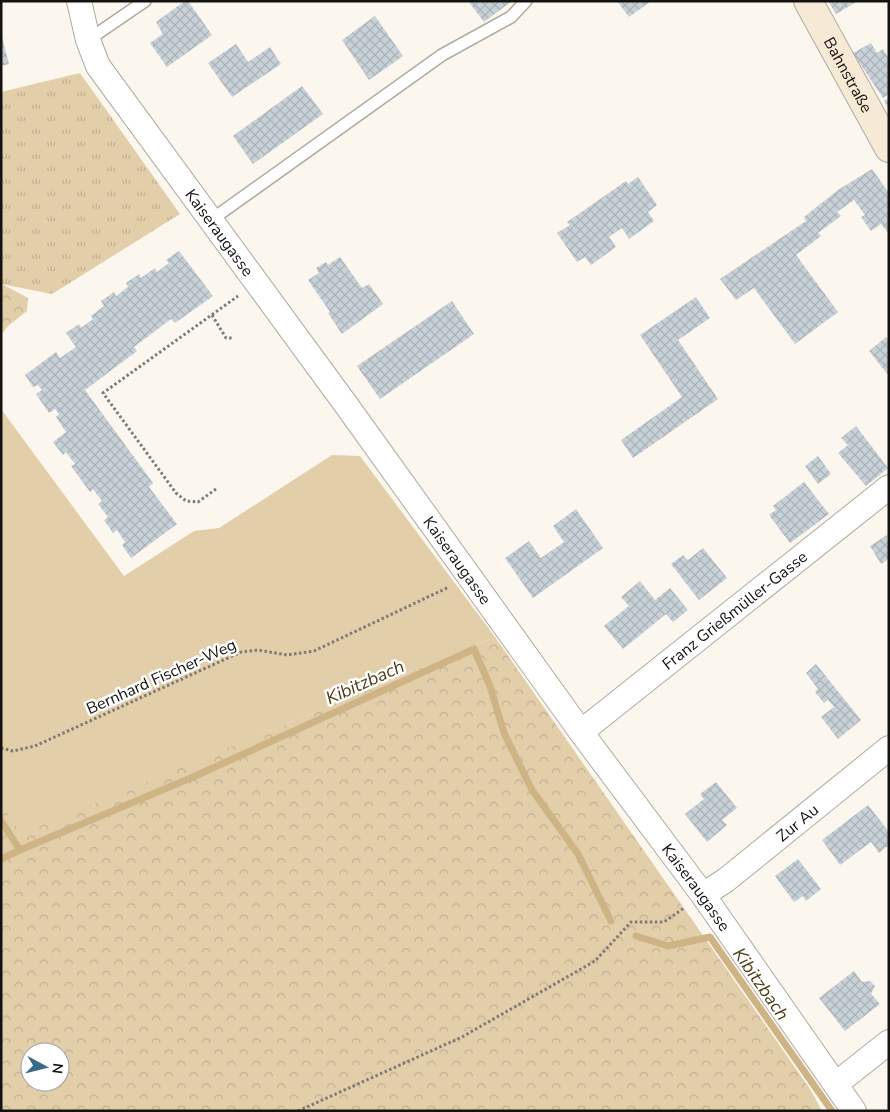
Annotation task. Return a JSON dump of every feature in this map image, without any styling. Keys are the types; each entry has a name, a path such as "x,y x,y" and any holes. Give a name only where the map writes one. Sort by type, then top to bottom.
{"main road":[{"name":"Bahnstraße","path":"808,1 889,148"}],"street":[{"name":"Kaiseraugasse","path":"79,1 88,40 98,66 581,732 703,895 854,1111"},
{"name":"Franz Grießmüller-Gasse","path":"581,732 889,487"},
{"name":"Zur Au","path":"703,895 726,880 889,748"},
{"path":"836,1084 889,1042"}],"lane":[{"path":"88,40 145,1"},
{"path":"211,220 442,55 511,17 526,1"}],"path":[{"path":"216,489 198,502 186,501 176,492 103,393 257,283"},
{"path":"212,315 226,338 232,338"},
{"name":"Bernhard Fischer-Weg","path":"1,748 13,751 35,746 241,652 258,650 287,655 314,651 445,588 472,580"},
{"path":"298,1111 462,1037 595,961 631,922 664,922 703,895"}],"green space":[{"path":"80,73 180,214 52,294 1,284 1,92"},
{"path":"4,285 28,298 27,311 8,326 1,335 1,286"},
{"path":"1,409 124,576 194,531 219,528 332,455 360,456 495,637 20,835 1,804"},
{"path":"495,637 810,1089 822,1111 1,1111 1,804 21,834"}],"building":[{"path":"185,1 188,1 212,35 167,67 150,43 163,34 156,22"},
{"path":"468,1 512,1 484,22"},
{"path":"617,1 651,1 629,17"},
{"path":"828,1 858,1 836,14"},
{"path":"375,16 403,56 369,80 342,40"},
{"path":"1,33 9,64 1,66"},
{"path":"871,43 877,53 883,49 889,59 889,94 883,98 853,53"},
{"path":"236,44 248,62 270,47 281,64 232,97 208,63"},
{"path":"302,86 323,114 253,164 233,136"},
{"path":"889,98 889,109 884,101"},
{"path":"872,169 889,193 889,234 881,224 871,231 861,217 865,215 854,200 837,212 841,216 818,233 821,236 796,255 838,312 795,344 754,288 736,300 720,279 806,221 804,217 838,190"},
{"path":"638,177 657,205 648,212 654,221 629,239 622,228 609,237 616,247 591,265 585,257 577,262 557,233 570,225 567,222 626,181 628,184"},
{"path":"179,251 213,296 175,323 171,319 134,347 137,351 85,390 153,483 149,487 177,524 131,558 122,545 125,542 117,530 113,533 104,520 108,517 98,504 102,501 93,489 90,492 71,466 75,464 66,452 63,455 53,442 66,432 56,417 59,414 55,409 49,413 36,394 42,390 38,385 33,387 25,375 56,352 60,358 76,347 66,333 79,324 81,328 93,319 91,316 104,306 101,301 114,292 116,296 128,287 126,283 139,274 141,278 155,268 157,272 169,263 166,260"},
{"path":"340,257 362,288 369,284 383,304 342,334 328,313 330,312 308,280 319,273 316,268 326,262 328,265"},
{"path":"696,297 710,318 678,340 718,399 633,458 621,440 682,397 640,335"},
{"path":"452,301 474,334 380,399 357,366"},
{"path":"886,337 889,340 889,376 869,351"},
{"path":"856,426 888,468 866,486 838,453 848,445 841,438"},
{"path":"818,456 831,474 818,484 805,466"},
{"path":"804,482 829,514 790,543 769,515 776,510 773,506"},
{"path":"576,509 603,548 533,598 505,558 529,541 541,558 564,542 553,526"},
{"path":"887,535 889,559 881,564 870,546"},
{"path":"703,548 727,578 699,600 671,564 683,555 688,560"},
{"path":"640,581 655,600 670,588 688,610 673,622 666,614 623,649 604,626 629,606 621,597"},
{"path":"816,664 861,720 838,739 821,717 834,707 828,700 824,703 815,692 818,689 806,673"},
{"path":"716,782 737,808 722,820 727,825 707,842 685,814 704,799 700,794"},
{"path":"868,805 889,832 889,845 879,853 871,842 840,865 822,840"},
{"path":"798,859 821,889 806,901 803,896 794,902 775,876"},
{"path":"854,971 862,982 870,981 875,986 871,994 880,1004 845,1031 819,998"}],"waterway":[{"name":"Kibitzbach","path":"1,821 20,850 193,777 474,649 490,686 504,733 532,790 578,854 611,921"},
{"path":"1,859 20,850"},
{"name":"Kibitzbach","path":"636,936 668,946 710,937 832,1111"}]}
